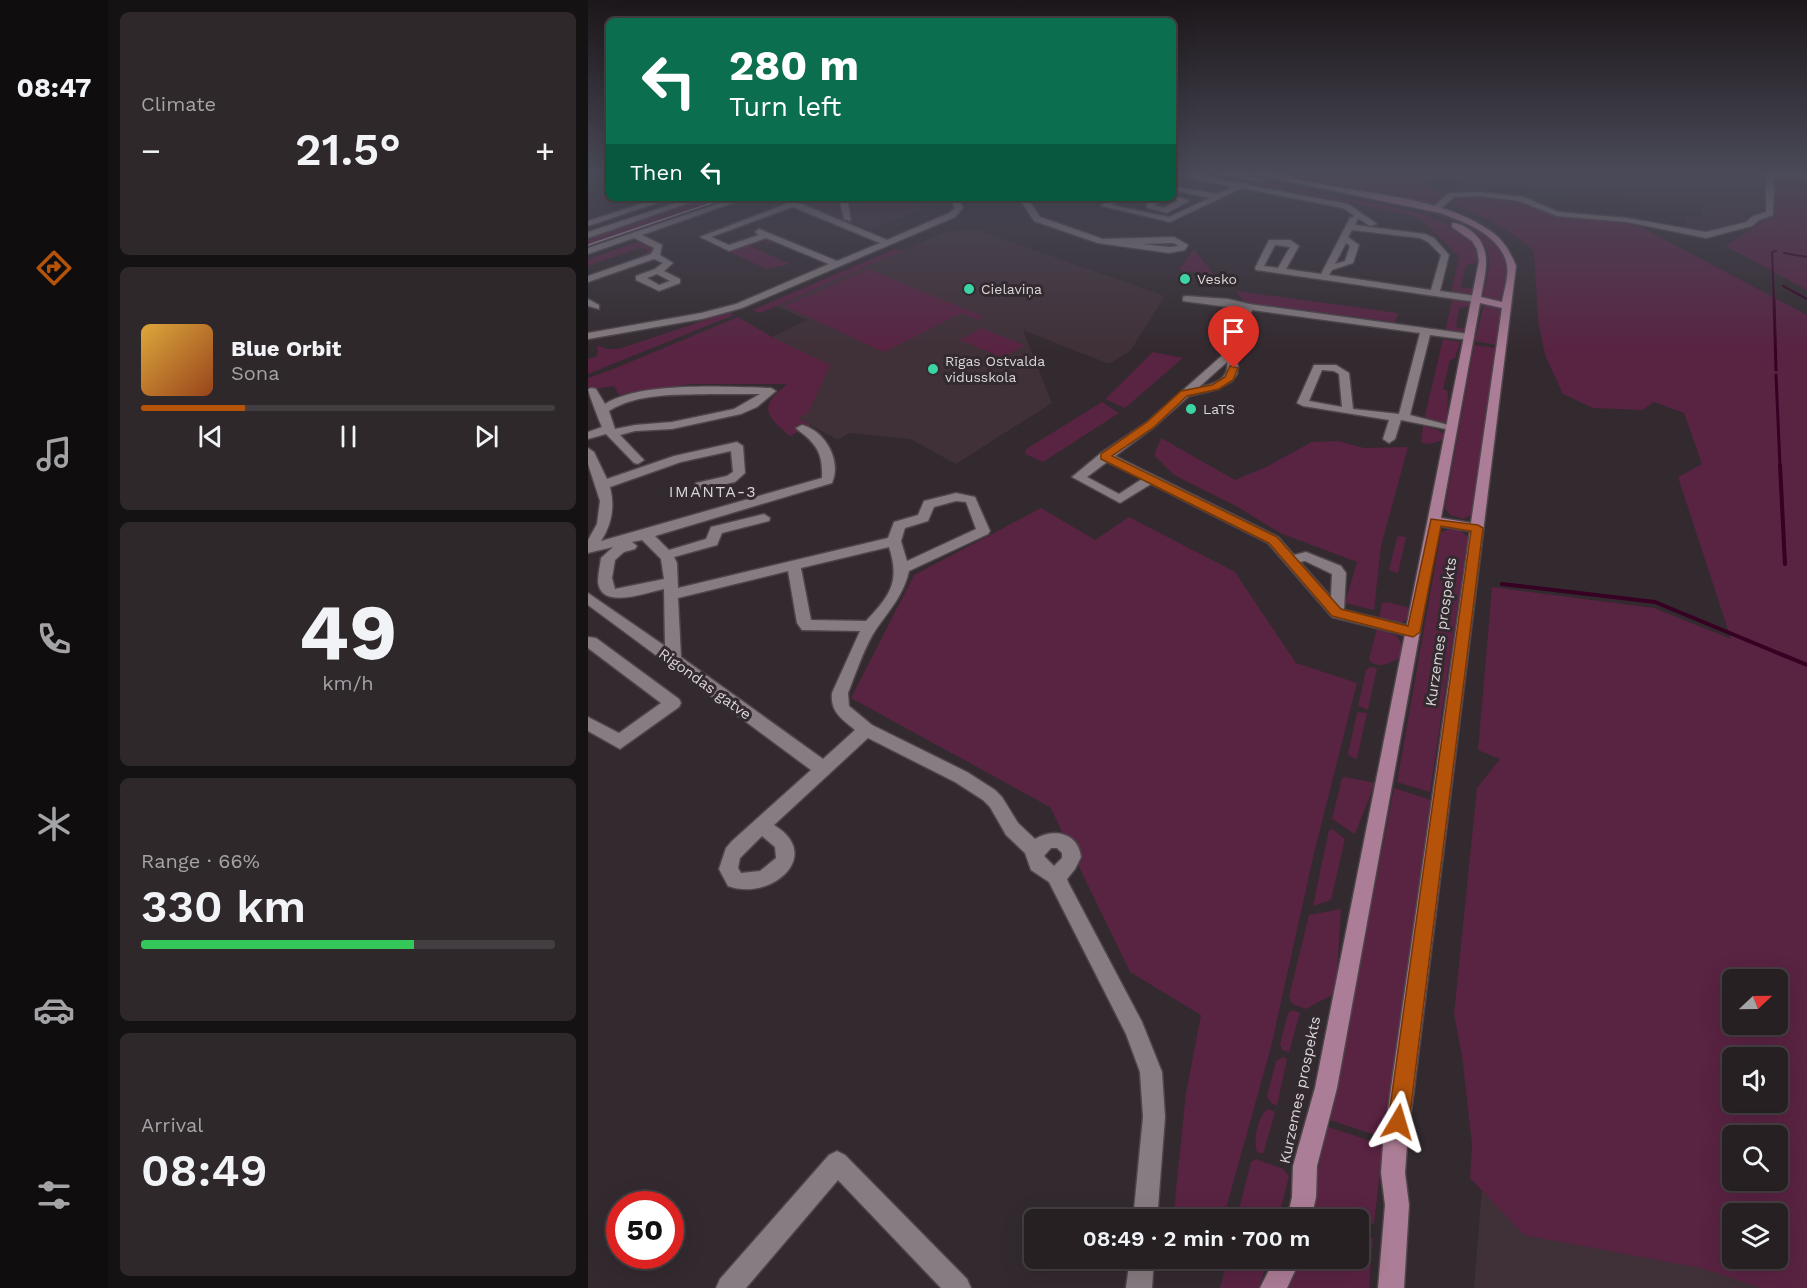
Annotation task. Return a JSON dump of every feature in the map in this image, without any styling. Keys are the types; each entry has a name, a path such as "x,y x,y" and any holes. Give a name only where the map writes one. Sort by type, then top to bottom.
{"main road":[{"name":"Kurzemes prospekts","path":"1301,1209 1305,1166 1326,1088 1436,521 1476,299 1483,251 1467,233"},
{"name":"Kurzemes prospekts","path":"1391,1288 1397,1205 1393,1173 1395,1145 1512,266 1505,249 1486,233"},
{"path":"1476,299 1508,306"},
{"path":"1436,521 1478,528"},
{"path":"1273,1288 1283,1269"}],"street":[{"path":"588,251 641,233"},
{"path":"713,233 705,238 729,248 767,235"},
{"path":"763,233 836,264"},
{"path":"864,233 888,243"},
{"path":"588,336 722,311 911,233"},
{"path":"1080,233 1111,243 1174,250 1182,249 1184,245 1174,240 1124,240 1111,243"},
{"path":"1325,273 1347,233"},
{"path":"1394,233 1429,238 1445,255 1436,292"},
{"path":"1696,233 1706,235 1713,233"},
{"path":"635,235 659,247 655,256"},
{"path":"1325,273 1349,263 1355,246 1344,238"},
{"path":"588,279 655,256 669,263 658,271"},
{"path":"1281,271 1325,273 1476,299"},
{"path":"1186,299 1228,302 1469,337"},
{"path":"1150,479 1120,499 1078,477 1150,425 1230,353 1236,341 1240,323 1250,307"},
{"path":"1389,439 1400,417 1426,331"},
{"path":"1184,393 1215,387 1229,378 1234,368 1230,353"},
{"path":"1348,410 1344,373 1336,368 1318,367 1303,403 1348,410 1400,417 1452,429"},
{"path":"592,391 603,410 602,414 610,429 638,460"},
{"path":"588,434 638,426 671,426 705,417 740,412 771,391 660,393 619,401 603,410"},
{"path":"802,428 820,440 826,448 829,463 828,480 620,548 611,553 605,585 608,592 613,594 670,589 794,566 894,541"},
{"path":"603,485 737,446 739,473 731,479 700,486"},
{"path":"588,452 607,493 608,513 600,533 589,548"},
{"path":"1105,456 1273,540 1337,613 1413,632"},
{"path":"903,568 983,531 972,500 963,496 929,504 923,518 899,525 894,541 903,568 898,588 884,612 870,626 840,693 839,702 842,710 866,730 978,787 996,802 1005,820 1034,850 1035,860 1041,868 1057,877 1135,1029 1151,1072 1154,1117 1146,1209"},
{"path":"666,555 712,542 716,530 764,518"},
{"path":"589,548 648,538"},
{"path":"648,538 666,555 670,564 673,660"},
{"path":"1290,561 1306,556 1336,569 1339,573 1337,613"},
{"path":"794,566 800,606 804,623 807,626 833,624 870,626"},
{"name":"Rigondas gatve","path":"588,598 823,769"},
{"path":"588,643 591,642 673,703 620,742 588,723"},
{"path":"761,826 866,730"},
{"path":"1034,850 1043,843 1053,840 1061,840 1068,845 1071,853 1070,862 1057,877"},
{"path":"729,1288 837,1163 958,1288"},
{"path":"1139,1288 1141,1269"}],"shaded area":[{"path":"600,233 635,233 588,249 588,237"},
{"name":"Rīgas Ostvalda vidusskola","path":"942,233 986,233 1162,295 1163,299 1130,351 1109,364 1023,330 1052,403 956,464 910,439 850,433 838,440 798,418 772,337 807,320 776,306"},
{"path":"1435,233 1463,233 1477,248 1479,262 1466,265 1461,287 1473,289 1473,292 1468,295 1451,292 1459,256"},
{"path":"1475,233 1483,233 1490,238 1505,257 1506,276 1502,301 1483,299 1489,267 1487,248"},
{"path":"1511,233 1652,233 1807,315 1807,1288 1761,1288 1701,1268 1524,1235 1470,1178 1472,1144 1462,1056 1454,1014 1477,788 1500,759 1478,750 1492,587 1654,608 1731,639 1678,477 1702,464 1684,413 1654,402 1642,410 1593,408 1563,394 1545,355 1538,320 1534,251"},
{"path":"1745,233 1807,233 1807,290 1726,246"},
{"path":"760,240 774,242 770,244 762,241 750,246 790,264 767,269 729,252"},
{"path":"638,242 653,249 652,252 639,256 649,251 642,247 588,266 588,259"},
{"path":"895,249 902,251 760,313 752,310"},
{"path":"1194,249 1215,276 1179,270"},
{"path":"869,269 984,317 978,320 961,313 884,352 784,306"},
{"path":"1236,291 1398,313 1395,322 1244,302"},
{"path":"1453,297 1470,303 1470,306 1459,308 1456,327 1466,329 1460,333 1445,331"},
{"path":"1484,304 1501,309 1497,345 1475,341"},
{"path":"729,312 734,315 588,374 588,359 597,356 598,345 606,349 619,349"},
{"path":"738,317 772,337 830,365 808,413 798,418 811,425 790,436 769,414 769,403 787,384 691,384 619,395 614,386 588,390 588,378"},
{"path":"981,328 1024,345 1003,358 960,340"},
{"path":"1443,339 1460,342 1455,358 1450,360 1443,389 1448,391 1447,422 1441,423 1424,420"},
{"path":"1474,345 1496,348 1471,515 1464,519 1450,515 1445,508"},
{"path":"1153,352 1183,358 1125,408 1105,399"},
{"path":"1102,402 1119,413 1043,462 1025,454 1026,449"},
{"path":"1423,426 1438,430 1445,435 1444,440 1429,444 1421,443"},
{"path":"1161,438 1235,480 1266,467 1312,442 1338,441 1364,448 1408,447 1381,546 1374,610 1345,603 1357,562 1280,533 1238,507 1174,475 1154,455"},
{"path":"1041,508 1095,540 1129,517 1235,572 1296,663 1357,683 1314,853 1271,1047 1226,1209 1174,1209 1186,1093 1201,1015 1130,972 1050,807 851,698 914,575"},
{"path":"1450,529 1460,530 1468,537 1430,792 1397,782 1441,532"},
{"path":"1397,537 1406,537 1398,573 1389,570"},
{"path":"1387,602 1410,608 1403,623 1395,624 1379,620 1382,603"},
{"path":"1379,629 1397,636 1403,647 1400,658 1376,665 1369,660 1376,631"},
{"path":"1370,667 1377,668 1368,710 1358,706 1366,670"},
{"path":"1359,712 1367,713 1357,759 1349,756 1348,753"},
{"path":"1342,778 1375,783 1355,834 1332,819"},
{"path":"1394,788 1431,800 1384,1138 1330,1120"},
{"path":"1332,829 1345,839 1331,900 1313,906 1329,830"},
{"path":"1341,909 1337,973 1332,995 1306,1009 1292,1004 1289,996 1309,915"},
{"path":"1293,1010 1300,1013 1289,1052 1282,1050 1280,1044 1288,1013"},
{"path":"1283,1057 1287,1059 1277,1106 1270,1102 1267,1096 1276,1061"},
{"path":"1268,1109 1275,1112 1263,1154 1257,1152 1256,1135 1259,1122"},
{"path":"1328,1127 1383,1145 1374,1224 1369,1224 1369,1209 1309,1209"},
{"path":"1485,1149 1722,1254 1722,1269 1788,1268 1807,1288 1474,1288"},
{"path":"1256,1159 1283,1169 1289,1176 1281,1209 1239,1209 1251,1162"},
{"path":"1369,1238 1373,1238 1369,1288 1287,1288 1293,1269 1369,1269"},
{"path":"1225,1269 1265,1269 1259,1288 1220,1288"}],"waterway":[{"path":"1774,302 1772,252 1776,251"},
{"path":"1784,253 1807,257"},
{"path":"1783,286 1807,299"},
{"path":"1774,300 1776,370"},
{"path":"1776,375 1780,466"},
{"path":"1780,465 1785,564"},
{"path":"1502,584 1655,602 1807,665"}],"tram line":[{"path":"588,245 623,233"}],"place":[{"name":"Vesko","path":"1185,279"},
{"name":"Cielaviņa","path":"969,289"},
{"name":"Rīgas Ostvalda vidusskola","path":"933,369"},
{"name":"LaTS","path":"1191,409"}],"district":[{"name":"IMANTA-3","path":"713,491"}],"route":[{"path":"1234,368 1229,378 1215,387 1184,393 1150,425 1105,456 1273,540 1331,609 1337,613 1413,632 1436,521 1478,528 1398,1122"}]}
